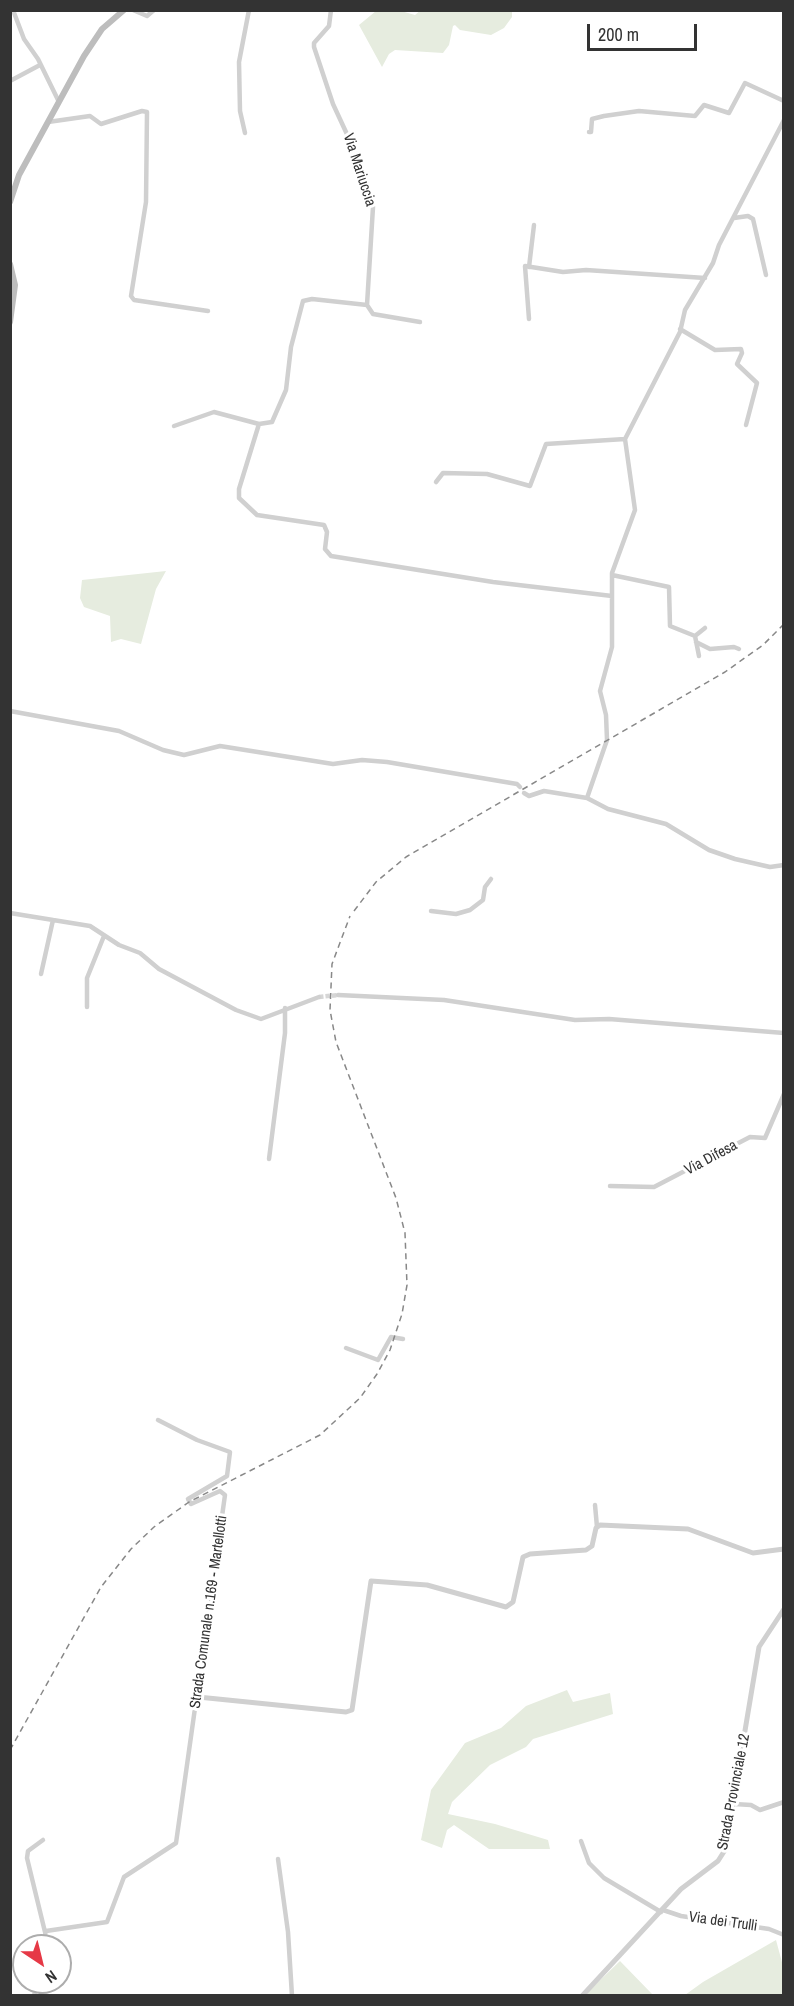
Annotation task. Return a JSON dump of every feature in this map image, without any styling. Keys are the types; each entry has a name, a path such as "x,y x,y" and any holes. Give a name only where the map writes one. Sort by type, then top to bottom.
{"main road":[{"path":"10,202 19,176 93,41 124,10"},
{"path":"10,264 13,298 10,322"}],"street":[{"path":"13,10 24,39 58,102"},
{"path":"133,10 147,16 154,10"},
{"path":"245,133 240,111 239,62 249,10"},
{"name":"Via Mariuccia","path":"331,10 329,26 314,43 314,47 333,104 358,158 373,207 367,305"},
{"path":"10,81 40,65"},
{"path":"589,132 591,132 592,119 639,111 695,116 704,105 729,113 746,83 783,101"},
{"path":"48,122 90,116 101,124 142,111 147,112 146,202 131,296 134,300 208,311"},
{"path":"587,798 607,740 606,715 600,691 612,647 612,575 634,510 625,439 680,329 686,310 705,278 783,120"},
{"path":"734,218 748,216 753,219 766,275"},
{"path":"529,267 534,225"},
{"path":"529,319 524,282 525,266 563,272 586,270 705,278"},
{"path":"174,426 214,412 259,424 272,422 286,390 291,347 303,301 312,299 367,305 373,314 420,322"},
{"path":"680,329 715,350 741,349 742,353 737,364 757,383 746,425"},
{"path":"259,424 239,489 239,498 257,515 324,525 328,555 493,582 612,596"},
{"path":"436,482 444,473 487,474 530,486 546,444 625,439"},
{"path":"612,575 669,587 670,626 710,649 739,649"},
{"path":"695,639 705,628"},
{"path":"695,639 699,656"},
{"path":"10,711 119,730 163,750 184,755 220,746 333,764 362,760 387,762 518,784 520,787"},
{"path":"524,793 529,796 544,791 587,798 608,809 666,824 709,850 729,857 770,867 783,865"},
{"path":"431,911 462,914 483,900 485,887 491,879"},
{"path":"10,913 81,924 140,953 159,969 254,1017 267,1019 285,1008 319,997"},
{"path":"41,974 53,920"},
{"path":"87,1007 87,978 104,936"},
{"path":"338,995 444,1000 575,1020 619,1020 783,1033"},
{"path":"269,1160 285,1033 285,1008"},
{"name":"Via Difesa","path":"610,1186 654,1187 750,1137 765,1138 783,1094"},
{"path":"346,1348 378,1360 391,1337 403,1339"},
{"name":"Strada Comunale n.169 - Martellotti","path":"45,1932 107,1922 124,1877 176,1843 225,1495 220,1491 193,1504 188,1499 227,1476 230,1452 197,1440 158,1420"},
{"path":"198,1697 350,1712 354,1707 371,1581 427,1585 506,1607 513,1602 522,1557 530,1554 586,1551 592,1546 597,1527 595,1504"},
{"path":"597,1527 688,1529 753,1553 783,1549"},
{"name":"Strada Provinciale 12","path":"582,1995 681,1889 722,1856 734,1803 759,1647 783,1609"},
{"path":"734,1803 752,1805 760,1810 783,1802"},
{"path":"43,1840 28,1851 27,1858 45,1932"},
{"name":"Via dei Trulli","path":"581,1840 589,1863 604,1878 662,1911 769,1929 783,1935"},
{"path":"278,1860 288,1932 292,1995"}],"shaded area":[{"path":"421,10 512,11 512,17 504,28 491,35 460,30 455,25 449,45 443,53 395,50 389,54 382,67 359,25 376,11 401,11 415,15"},
{"path":"166,571 156,589 141,644 121,639 111,642 110,616 84,607 80,598 82,580"},
{"path":"567,1690 573,1702 610,1693 613,1714 533,1739 526,1747 490,1765 452,1802 448,1814 495,1824 548,1840 550,1849 489,1849 454,1825 447,1830 442,1848 421,1840 431,1790 465,1743 501,1728 526,1706"},
{"path":"776,1940 783,1966 782,1995 685,1995 703,1982"},
{"path":"620,1961 653,1995 586,1996 589,1991"}],"tunnel":[{"path":"319,997 338,995"}],"railway":[{"path":"354,911 376,882 406,857 725,672 763,645 784,624"},
{"path":"10,1750 101,1587 131,1549 154,1527 189,1502 320,1435 360,1398 390,1350 402,1314 407,1285 405,1233 396,1198 336,1042 330,1010 332,964 350,916"}]}
